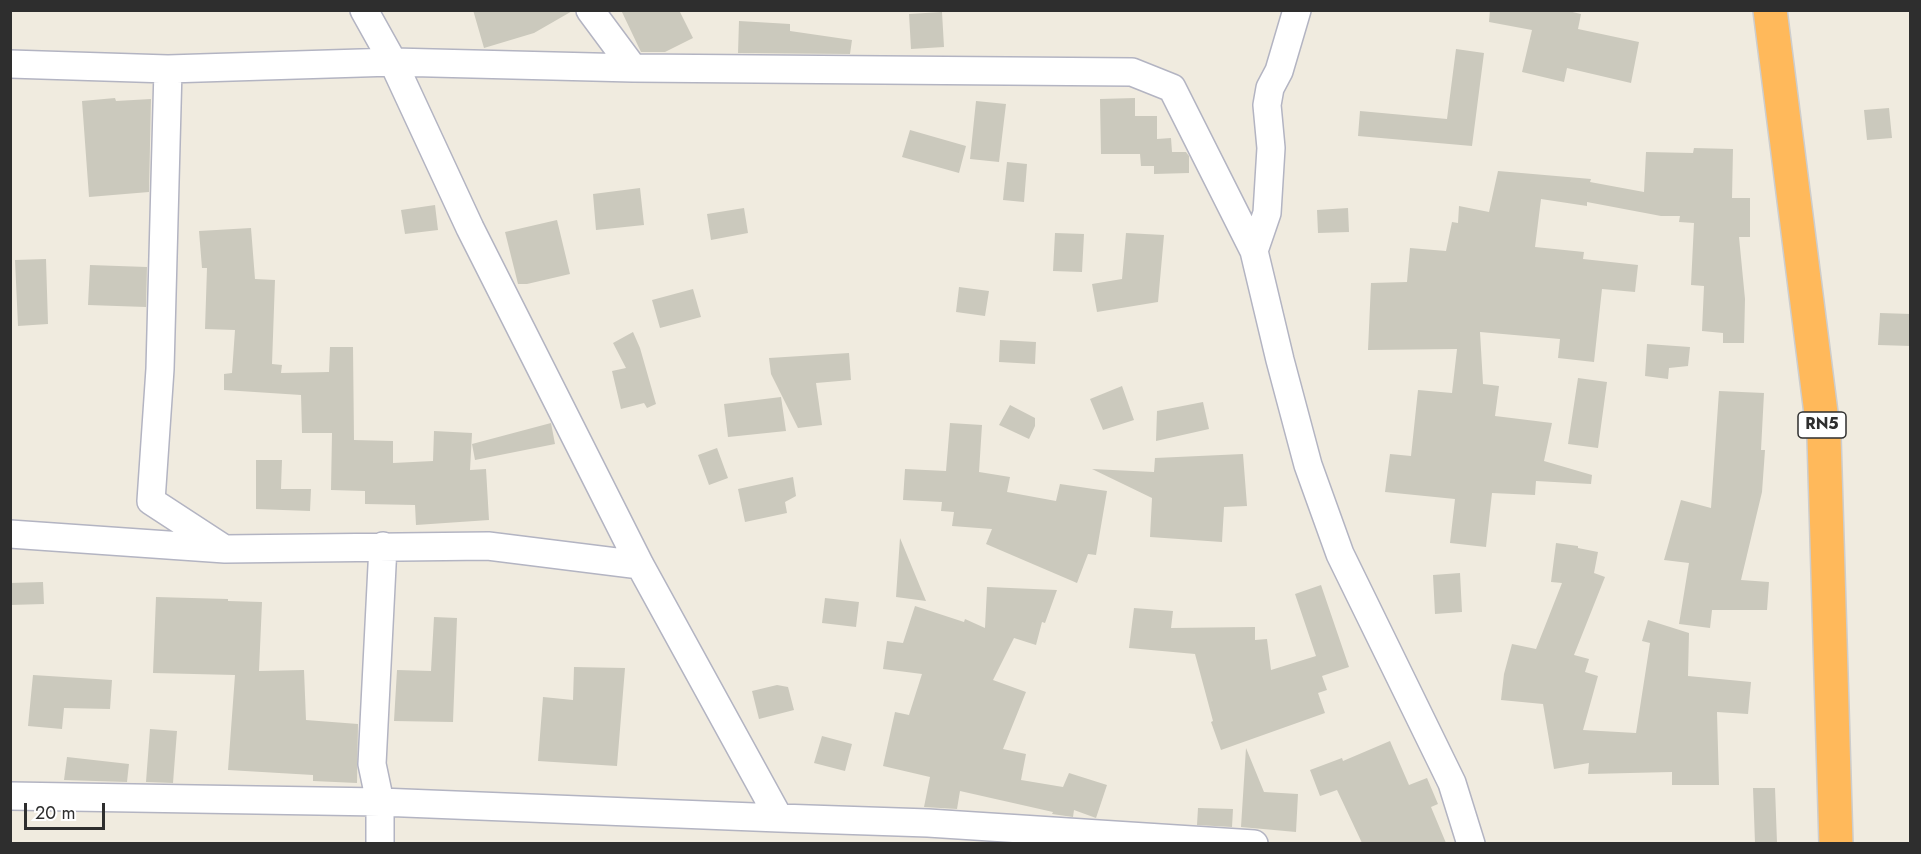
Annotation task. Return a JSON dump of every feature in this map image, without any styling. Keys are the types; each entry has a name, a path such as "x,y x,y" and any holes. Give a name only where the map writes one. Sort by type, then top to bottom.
{"highway":[{"name":"RN5","path":"1770,10 1824,437 1836,843"}],"street":[{"path":"364,10 393,62 471,228 640,565 779,818"},
{"path":"590,10 633,68"},
{"path":"1254,251 1267,213 1271,148 1267,105 1270,88 1279,71 1297,10"},
{"path":"10,64 168,69 393,62 633,68 1132,72 1172,88 1254,251 1308,465 1340,555 1452,783 1471,843"},
{"path":"168,69 160,369 151,501 225,549"},
{"path":"10,534 225,549 488,546 640,565"},
{"path":"380,843 380,802 372,764 383,546"},
{"path":"10,796 380,802 779,818 927,833 1254,843"}],"building":[{"path":"473,10 574,10 534,33 484,48"},
{"path":"621,10 679,10 693,38 665,52 641,52"},
{"path":"1490,10 1564,10 1581,14 1578,29 1639,42 1631,83 1567,68 1564,82 1522,72 1532,30 1489,22"},
{"path":"942,12 944,47 911,49 909,14"},
{"path":"739,21 790,24 790,31 852,40 850,54 738,53"},
{"path":"1456,49 1484,53 1472,146 1358,136 1360,111 1447,119"},
{"path":"115,98 116,101 151,99 149,192 89,197 82,101"},
{"path":"1135,98 1135,116 1157,116 1157,139 1171,138 1172,152 1186,152 1189,156 1189,173 1154,174 1154,166 1141,166 1140,154 1101,154 1100,99"},
{"path":"976,101 1006,104 999,162 970,159"},
{"path":"1889,108 1892,138 1867,140 1864,110"},
{"path":"910,130 966,146 959,173 902,157"},
{"path":"1694,148 1733,149 1732,198 1750,198 1750,237 1739,237 1745,299 1744,343 1723,343 1723,333 1702,331 1704,286 1691,285 1694,223 1679,222 1680,216 1661,216 1587,202 1587,206 1541,199 1535,247 1584,252 1583,259 1638,265 1635,292 1602,289 1594,362 1558,358 1560,339 1480,332 1483,384 1499,386 1495,416 1552,423 1544,461 1592,475 1591,484 1536,481 1535,495 1492,493 1486,547 1450,543 1455,499 1385,492 1390,454 1411,456 1418,390 1452,393 1457,349 1368,350 1371,283 1407,282 1410,248 1446,251 1452,222 1458,223 1459,206 1489,212 1498,171 1591,179 1590,182 1644,192 1646,152 1693,153"},
{"path":"1007,162 1027,164 1024,202 1003,200"},
{"path":"640,188 644,225 596,230 593,194"},
{"path":"435,205 438,230 405,234 401,210"},
{"path":"744,208 748,233 711,240 707,214"},
{"path":"1348,208 1349,232 1318,233 1317,210"},
{"path":"557,220 570,274 518,284 505,232"},
{"path":"251,228 255,279 275,280 272,364 282,365 281,373 329,372 330,347 353,347 354,440 393,441 393,463 433,461 434,431 472,433 470,470 486,469 489,520 416,525 415,505 365,504 365,491 331,490 332,433 302,433 301,395 224,390 224,374 232,373 235,330 205,329 207,268 202,268 199,231"},
{"path":"1055,233 1084,234 1082,272 1053,271"},
{"path":"1126,233 1164,235 1158,302 1097,312 1092,284 1122,279"},
{"path":"46,259 48,324 18,326 15,260"},
{"path":"90,265 147,267 146,307 88,305"},
{"path":"959,287 989,291 985,316 956,312"},
{"path":"693,289 701,317 660,328 652,300"},
{"path":"1880,313 1911,314 1911,346 1878,345"},
{"path":"633,332 656,404 647,408 644,403 621,409 612,371 626,368 613,343"},
{"path":"1000,340 1036,342 1035,364 999,362"},
{"path":"1647,344 1690,347 1688,366 1669,368 1668,379 1645,376"},
{"path":"849,353 851,380 816,383 822,425 798,428 771,374 769,358"},
{"path":"1578,378 1607,382 1598,448 1568,444"},
{"path":"1122,386 1134,420 1103,430 1090,399"},
{"path":"1719,391 1764,393 1761,450 1765,450 1762,492 1741,580 1769,582 1767,610 1712,610 1710,628 1679,624 1689,563 1664,560 1681,500 1711,508"},
{"path":"781,397 786,431 728,437 724,404"},
{"path":"1203,402 1209,429 1156,441 1157,411"},
{"path":"1010,405 1035,418 1035,426 1029,439 999,425"},
{"path":"551,423 555,444 475,460 472,444"},
{"path":"950,423 982,425 979,472 1010,477 1007,492 1056,501 1060,484 1107,491 1096,555 1088,554 1077,583 986,544 992,529 952,526 954,512 941,511 942,502 903,500 905,469 946,471"},
{"path":"717,448 728,478 709,485 698,455"},
{"path":"1243,454 1247,506 1224,507 1222,542 1150,537 1152,498 1092,469 1154,472 1155,458"},
{"path":"256,460 282,460 281,489 311,489 310,511 256,509"},
{"path":"793,477 796,496 785,502 787,513 745,522 738,489"},
{"path":"900,538 926,601 896,597"},
{"path":"1556,543 1598,552 1594,573 1605,577 1574,655 1589,659 1585,672 1598,676 1583,730 1636,733 1650,643 1642,641 1648,620 1689,633 1688,676 1751,682 1748,714 1717,712 1719,785 1672,785 1672,772 1588,774 1589,763 1554,769 1543,704 1501,700 1504,674 1512,644 1536,649 1562,583 1551,582"},
{"path":"1460,573 1462,612 1435,614 1433,575"},
{"path":"43,582 44,604 10,605 10,583"},
{"path":"1321,585 1349,667 1322,676 1327,690 1318,693 1325,713 1221,750 1211,722 1213,721 1195,654 1129,648 1134,608 1173,611 1171,628 1255,627 1255,640 1267,639 1271,670 1316,656 1295,594"},
{"path":"987,587 1057,590 1045,623 1042,622 1036,645 1014,638 993,680 1026,692 1003,749 1026,754 1021,780 1063,787 1069,773 1107,785 1096,818 1074,810 1073,817 1052,814 1053,812 960,791 957,809 924,807 930,777 883,766 895,712 909,715 922,674 883,669 887,641 903,643 915,606 964,622 965,619 985,628"},
{"path":"156,597 262,602 259,671 304,670 306,720 358,724 357,783 313,781 313,775 228,770 235,675 153,673"},
{"path":"825,598 859,602 856,627 822,623"},
{"path":"434,617 457,618 453,722 394,721 397,670 431,671"},
{"path":"574,667 625,668 617,766 538,761 543,697 573,700"},
{"path":"33,675 112,680 110,709 64,708 62,729 28,726"},
{"path":"777,685 788,687 794,710 759,719 752,691"},
{"path":"150,729 177,731 173,783 146,782"},
{"path":"822,736 852,744 845,771 814,763"},
{"path":"1390,741 1409,785 1427,778 1438,804 1431,807 1446,843 1362,843 1337,790 1320,796 1310,770 1342,758 1343,761"},
{"path":"1246,748 1264,792 1298,794 1296,832 1241,827"},
{"path":"67,757 129,764 127,782 64,780"},
{"path":"1753,788 1775,788 1777,843 1755,843"},
{"path":"1198,808 1233,809 1232,827 1197,825"}]}
